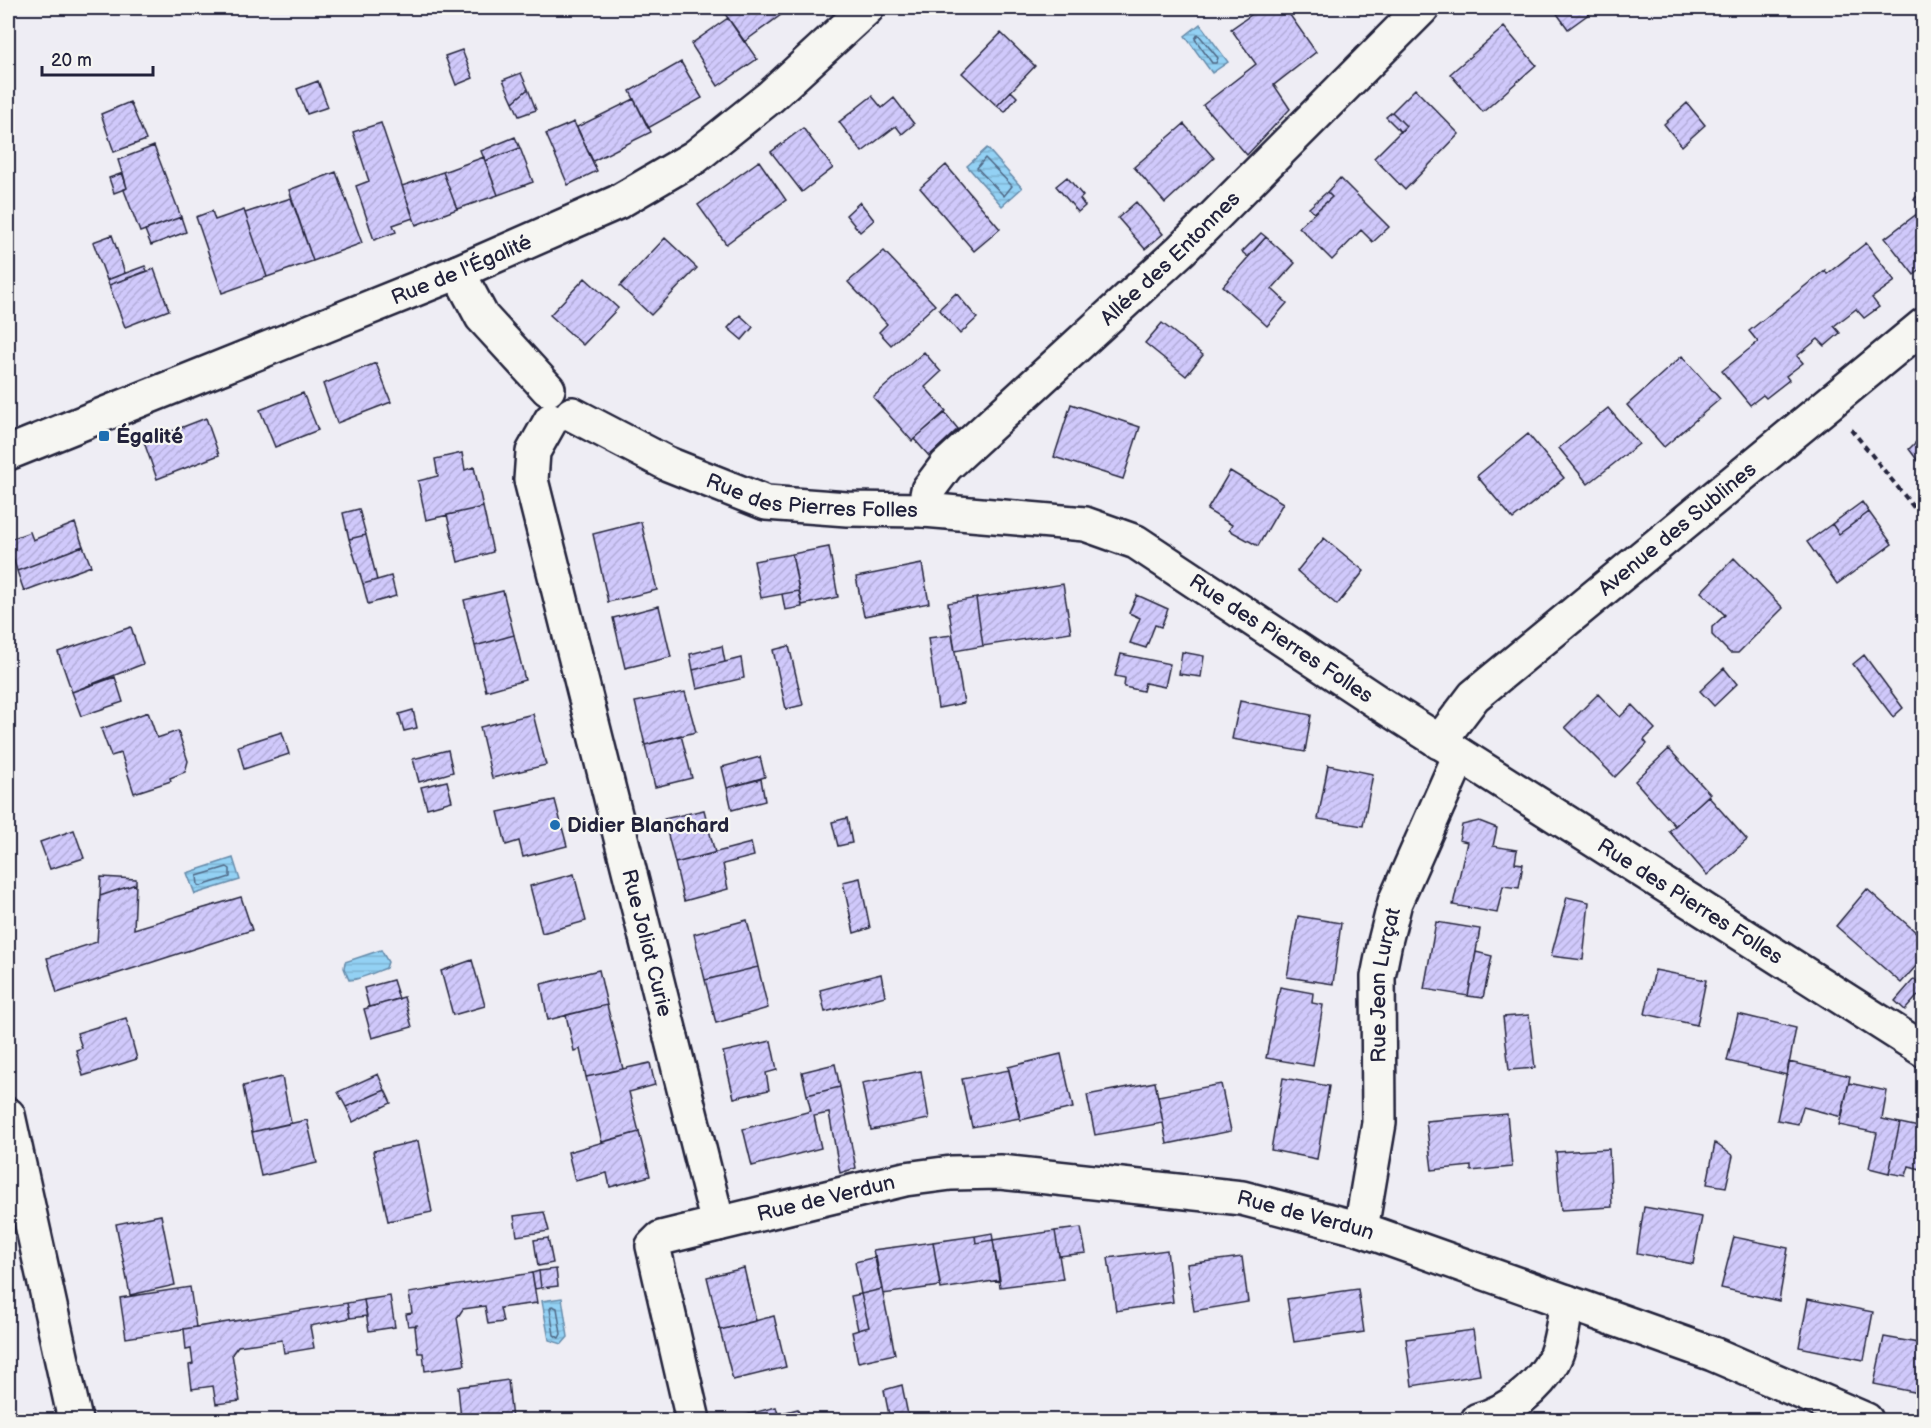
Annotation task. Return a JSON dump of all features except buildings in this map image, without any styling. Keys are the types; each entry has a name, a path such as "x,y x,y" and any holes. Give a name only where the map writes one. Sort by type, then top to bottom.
{"street":[{"name":"Rue de l'Égalité","path":"8,453 458,272 618,202 695,157 770,97 867,8"},
{"name":"Allée des Entonnes","path":"924,510 928,490 946,466 1181,250 1422,8"},
{"name":"Rue des Pierres Folles","path":"458,272 482,317 557,408 668,464 766,503 847,509 924,510 1085,524 1136,542 1450,748 1923,1050"},
{"name":"Avenue des Sublines","path":"1450,748 1474,696 1923,325"},
{"name":"Rue Joliot Curie","path":"557,408 533,452 531,480 718,1224"},
{"name":"Rue Jean Lurçat","path":"1361,1229 1379,1123 1378,976 1384,942 1395,903 1450,748"},
{"path":"8,1115 75,1420"},
{"name":"Rue de Verdun","path":"718,1224 905,1179 951,1173 1000,1172 1242,1198 1361,1229 1567,1302 1713,1354 1866,1420"},
{"path":"693,1420 653,1246 661,1238 718,1224"},
{"path":"1478,1420 1516,1402 1544,1373 1558,1346 1567,1302"}],"path":[{"path":"1829,402 1923,520"}],"water":[{"path":"1200,24 1228,62 1212,73 1185,36"},
{"path":"987,148 1022,188 1002,206 967,166"},
{"path":"233,858 240,880 195,894 187,873"},
{"path":"381,950 388,962 386,968 349,980 344,968 345,962"},
{"path":"562,1298 568,1337 562,1344 549,1340 542,1301"}],"place":[{"name":"Égalité","path":"104,436"},
{"name":"Didier Blanchard","path":"555,825"}]}
